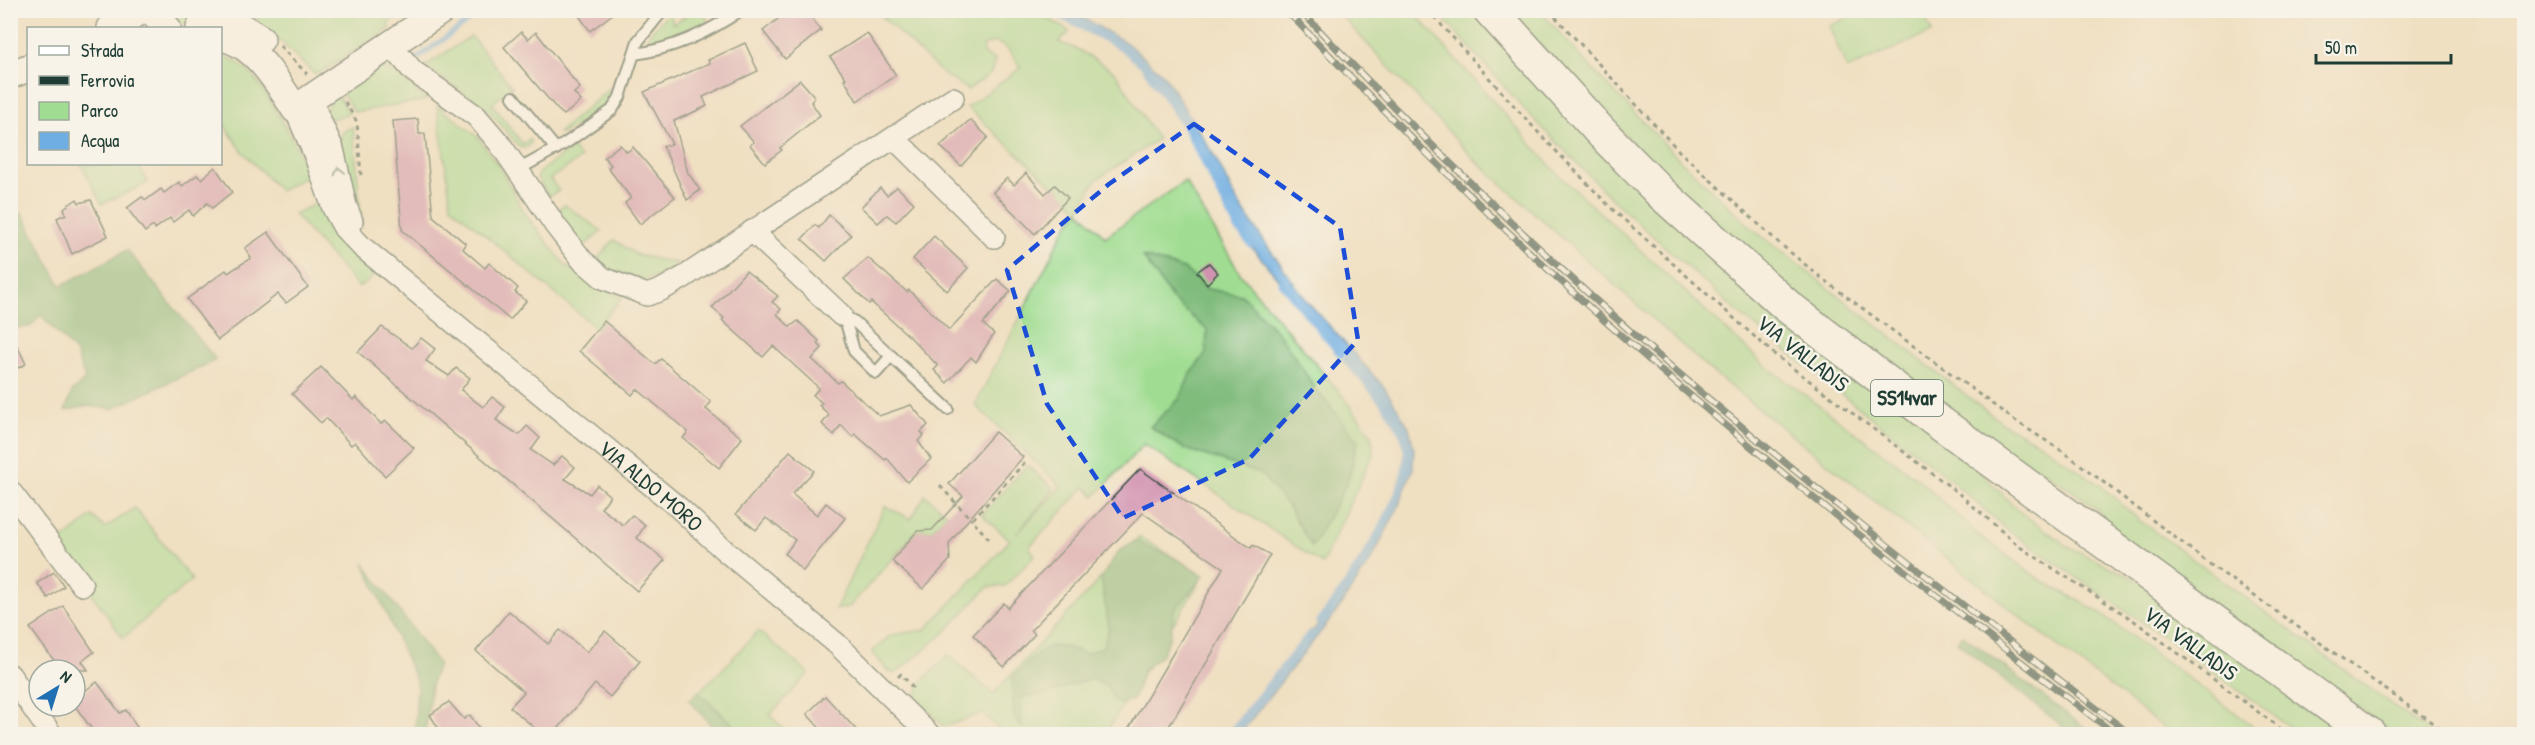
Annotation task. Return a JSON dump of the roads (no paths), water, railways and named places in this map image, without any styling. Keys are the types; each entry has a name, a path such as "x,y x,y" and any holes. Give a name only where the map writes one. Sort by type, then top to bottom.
{"highway":[{"name":"SS14var","path":"1490,10 1600,131 1661,193 1787,306 1928,414 2369,735"}],"street":[{"path":"113,27 142,10"},
{"path":"201,27 210,20 213,10"},
{"name":"VIA ALDO MORO","path":"224,10 238,25 278,55 318,137 315,156 333,208 344,228 362,247 679,508 732,557 816,626 929,735"},
{"path":"222,38 267,50 272,61 303,105 442,10"},
{"path":"391,45 413,71 476,117 500,144 516,171 582,260 603,278 647,295 684,277 895,139 953,98"},
{"path":"10,75 27,68"},
{"name":"VIA ALDO MORO","path":"303,105 333,148 346,206 362,247"},
{"path":"895,139 994,237"},
{"path":"752,231 841,315"},
{"path":"10,491 82,585"},
{"path":"10,675 51,735"}],"lane":[{"path":"516,171 556,149 612,111 620,97 638,41 663,10"},
{"path":"634,54 660,51 690,40 741,10"},
{"path":"513,98 556,149"},
{"path":"841,315 847,326 854,351 876,373 891,356"},
{"path":"841,315 855,322 948,409"}],"water":[{"path":"1047,11 1071,11 1127,43 1164,75 1215,157 1237,201 1266,244 1307,301 1384,387 1409,427 1414,449 1413,469 1398,508 1370,562 1335,614 1241,734 1230,734 1330,608 1373,543 1389,510 1402,473 1406,449 1404,441 1391,416 1237,229 1186,129 1143,66 1121,48"}],"waterway":[{"path":"416,59 484,10"},
{"path":"1047,10 1121,48 1143,66 1186,129 1237,229 1251,246"},
{"path":"1280,282 1387,409 1405,444 1405,463 1389,511 1360,562 1318,622"},
{"path":"1230,734 1310,632"}],"railway":[{"path":"1286,10 1456,182 1632,345 1810,495 2115,734"},
{"path":"1300,10 1465,178 1638,338 1758,441 2005,638 2130,734"}]}
